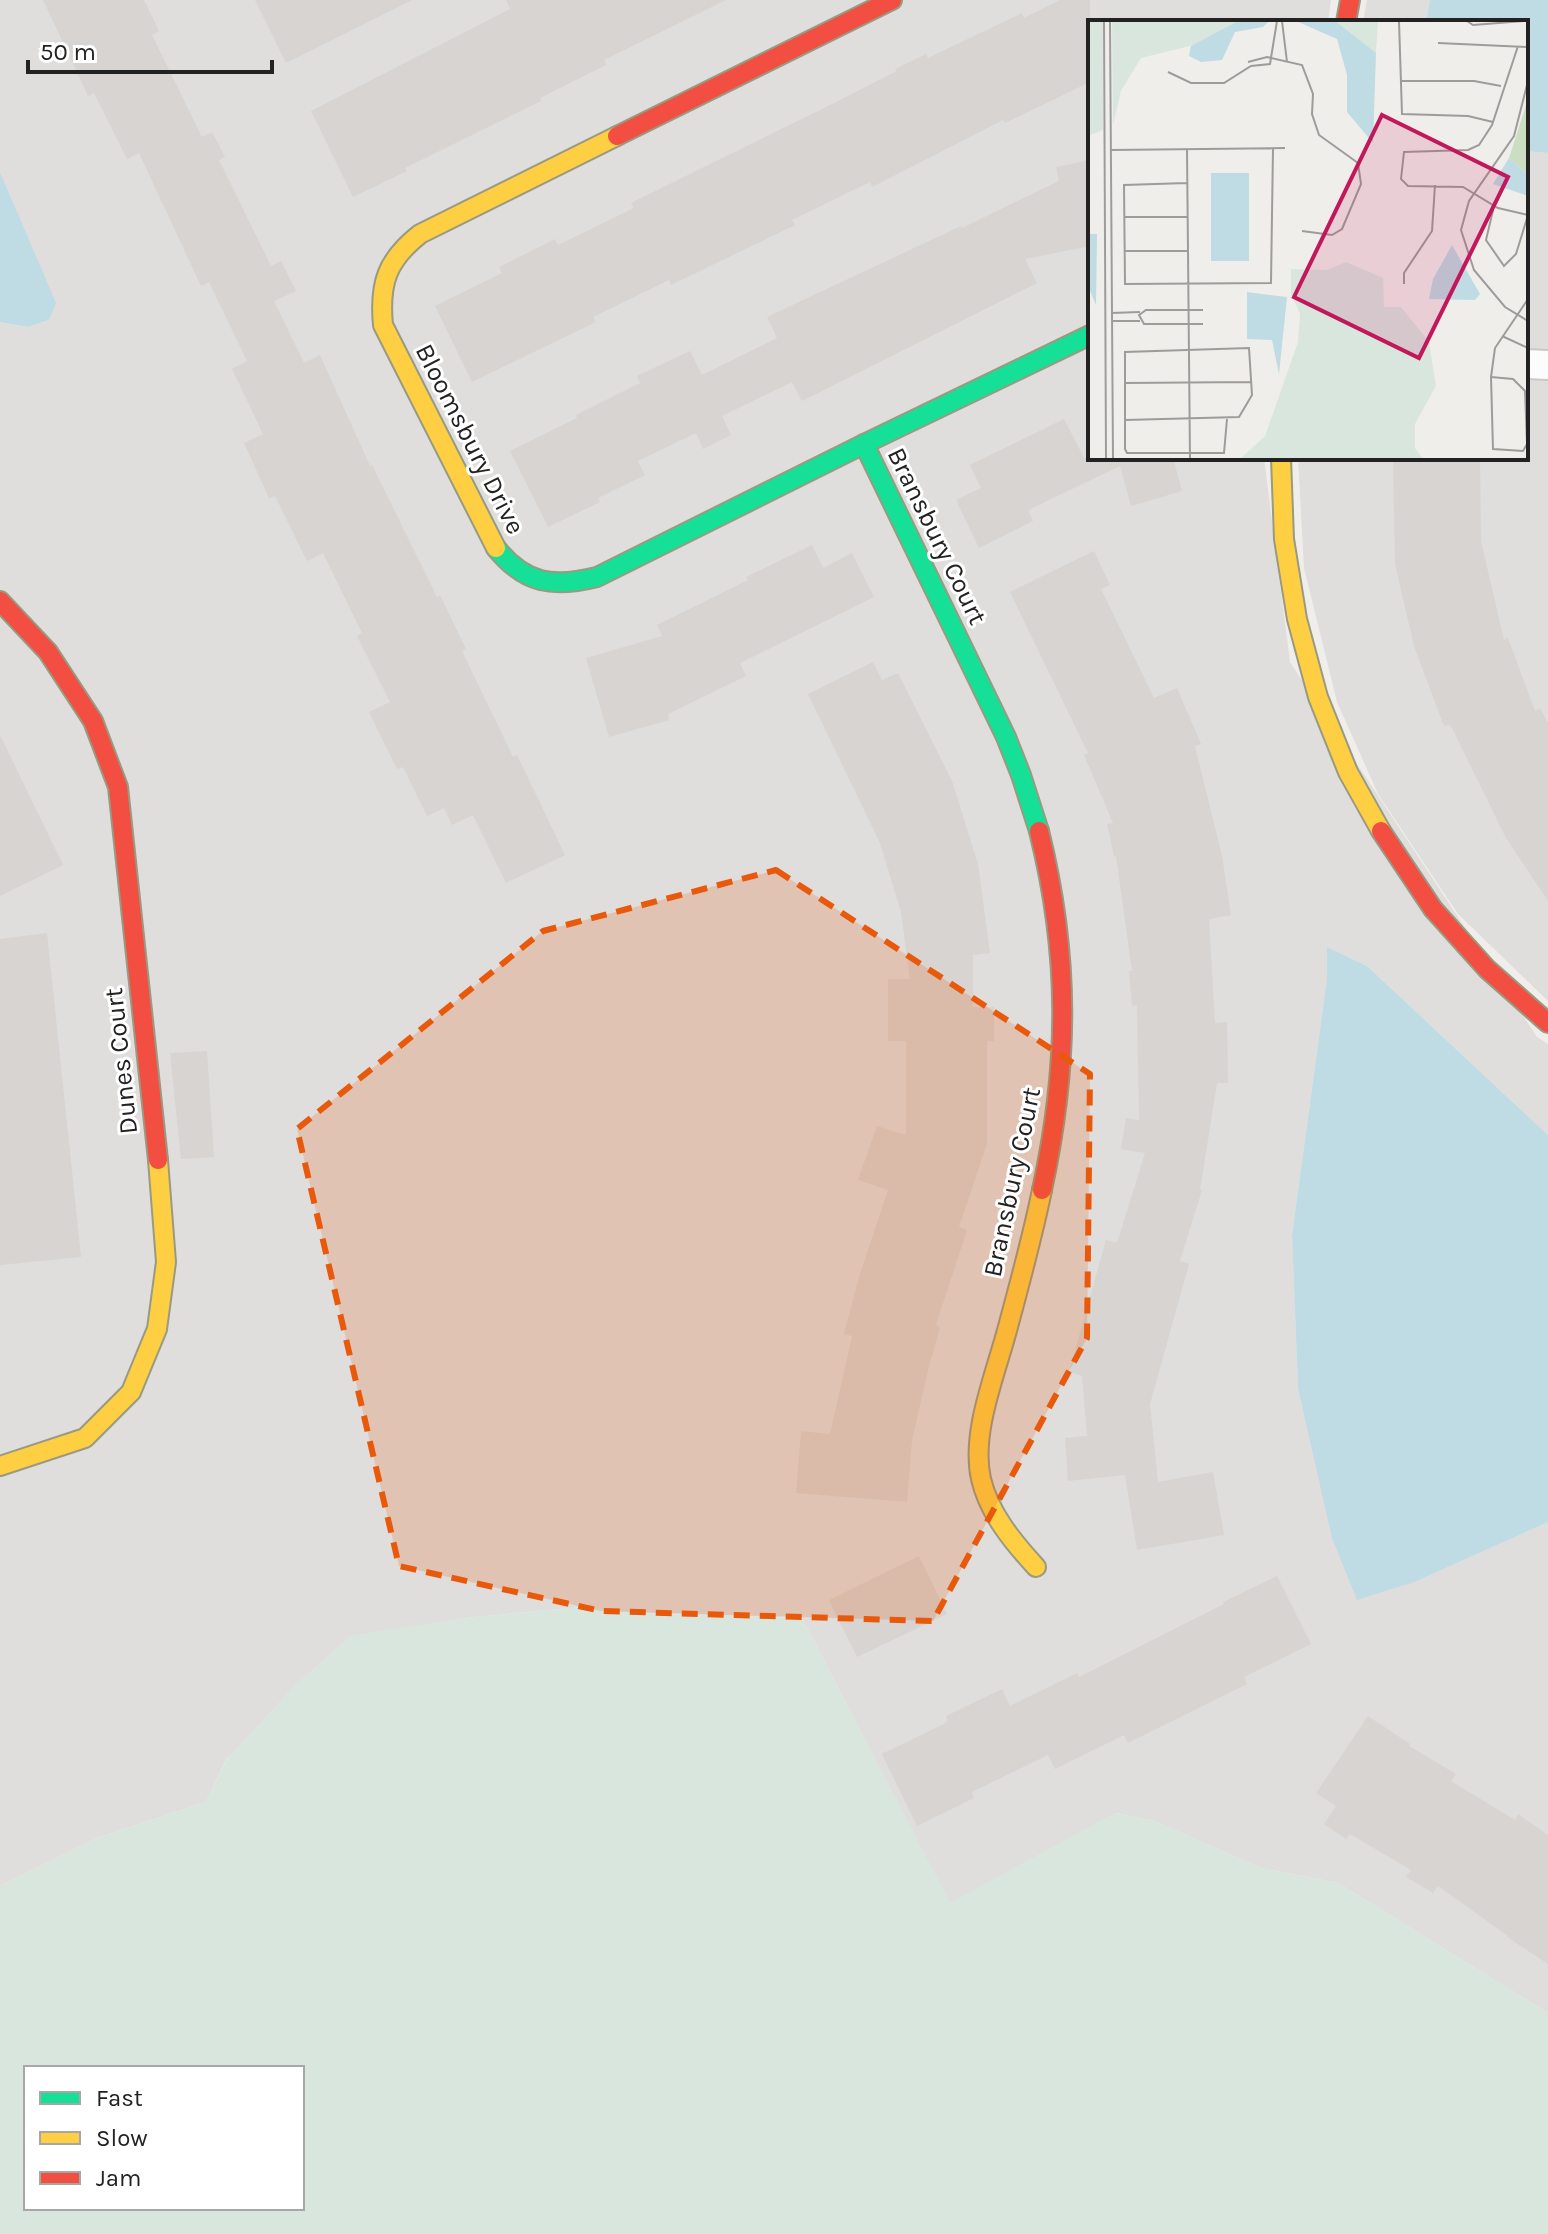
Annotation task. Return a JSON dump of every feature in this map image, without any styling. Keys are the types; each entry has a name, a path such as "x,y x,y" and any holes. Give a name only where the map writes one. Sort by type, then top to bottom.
{"street":[{"name":"Bloomsbury Drive","path":"892,0 420,234 394,258 381,289 383,325 492,543 517,572 535,580 555,584 576,583 597,577 1088,336"},
{"path":"1346,20 1350,0"},
{"path":"1528,364 1548,365"},
{"name":"Bransbury Court","path":"864,444 1006,736 1028,794 1056,910 1064,1023 1054,1130 1045,1181 984,1416 979,1467 984,1489 994,1510 1019,1549 1036,1567"},
{"path":"1281,460 1287,569 1306,659 1340,755 1363,802 1415,886 1479,962 1548,1023"},
{"name":"Dunes Court","path":"0,601 48,652 93,721 118,787 160,1177 166,1262 157,1329 131,1392 85,1438 0,1466"}],"highlighted area":[{"path":"776,870 1090,1074 1087,1338 933,1621 601,1611 399,1566 297,1129 543,931"}],"shaded area":[{"path":"0,0 1331,0 1328,20 1088,20 1088,460 1264,460 1290,662 1537,1037 1548,1044 1548,1135 1367,966 1327,947 1327,978 1292,1235 1298,1388 1417,1581 1548,1522 1548,2013 1338,1883 1261,1868 1154,1821 1116,1813 950,1904 802,1618 630,1613 581,1607 464,1618 227,1758 206,1802 97,1838 0,1886 0,322 28,327 49,320 55,303 0,172"},
{"path":"1367,0 1430,0 1426,20 1363,20"},
{"path":"1528,151 1548,153 1548,1001 1458,914 1378,794 1337,702 1304,568 1298,460 1528,460"},
{"path":"581,1607 630,1613 802,1618 950,1903 1115,1813 1154,1821 1261,1868 1338,1883 1548,2013 1548,2234 0,2234 0,1886 97,1838 206,1802 227,1759 292,1688 350,1636 464,1618"}],"water":[{"path":"1430,0 1548,0 1548,153 1528,151 1528,20 1426,20"},
{"path":"0,172 56,303 49,320 28,327 0,322"},
{"path":"1327,947 1367,966 1548,1135 1548,1522 1417,1581 1357,1600 1332,1538 1298,1388 1292,1235 1327,978"}],"building":[{"path":"43,0 144,0 159,31 152,35 202,137 212,132 225,157 219,160 271,266 281,261 296,291 274,301 304,363 320,355 370,466 437,597 440,595 466,649 462,651 565,855 506,883 473,815 452,825 444,808 427,816 403,767 397,769 369,712 390,702 357,636 362,633 323,553 307,561 275,496 269,498 244,443 263,434 232,369 247,361 209,282 201,286 139,153 127,159 94,93 88,96"},
{"path":"255,0 412,0 286,63"},
{"path":"506,0 726,0 604,60 606,65 540,98 541,101 353,197 311,111 510,9"},
{"path":"1060,0 1090,0 1088,83 1005,123 1003,120 872,187 870,182 792,220 795,225 671,285 669,280 593,317 596,322 472,382 435,306 502,273 499,267 555,239 558,245 634,208 631,203 897,71 895,69 926,54 928,58 1022,13 1024,18"},
{"path":"1088,160 1088,246 1025,259 1037,283 802,401 792,382 722,416 731,435 703,449 696,433 638,461 645,475 598,498 600,502 548,527 510,451 640,383 637,376 690,351 702,375 777,338 767,317 1059,181 1056,167"},
{"path":"1064,419 1084,458 1174,460 1182,491 1131,506 1120,466 1028,510 1033,521 979,548 956,500 981,488 970,465"},
{"path":"1393,460 1480,460 1481,541 1504,640 1508,638 1535,711 1540,708 1548,723 1548,901 1505,836 1450,724 1444,726 1414,646 1395,564"},
{"path":"812,545 823,568 852,553 874,597 740,663 746,676 668,714 669,720 609,737 586,658 662,636 657,625"},
{"path":"1094,551 1110,585 1101,589 1154,698 1177,688 1201,744 1195,746 1222,856 1231,915 1209,919 1215,1023 1227,1022 1228,1083 1217,1083 1202,1190 1180,1261 1189,1264 1150,1404 1158,1482 1213,1472 1224,1535 1137,1550 1125,1475 1068,1481 1065,1438 1087,1436 1082,1376 1069,1372 1106,1240 1117,1243 1145,1153 1121,1149 1126,1118 1139,1120 1137,1005 1132,1006 1129,971 1132,971 1116,856 1107,824 1113,823 1084,755 1088,753 1010,592"},
{"path":"873,662 882,680 898,673 952,781 978,864 990,953 973,955 973,1007 994,1007 994,1041 987,1041 987,1144 959,1227 967,1230 936,1325 940,1327 912,1441 907,1502 796,1493 801,1431 830,1434 852,1336 844,1334 888,1190 858,1180 877,1126 906,1135 906,1041 888,1041 888,979 910,979 901,912 880,843 808,694"},
{"path":"0,735 63,865 0,896"},
{"path":"47,933 81,1257 0,1265 0,939"},
{"path":"207,1051 214,1157 181,1159 170,1053"},
{"path":"919,1556 947,1614 857,1657 829,1600"},
{"path":"1277,1576 1311,1644 1244,1677 1247,1684 1128,1743 1124,1735 1055,1769 1048,1755 972,1792 974,1798 917,1826 882,1754 948,1722 946,1716 1002,1689 1010,1706 1077,1673 1079,1677"},
{"path":"1368,1716 1409,1746 1456,1774 1451,1781 1515,1820 1518,1814 1548,1835 1548,1964 1438,1886 1433,1893 1406,1877 1411,1870 1350,1834 1346,1839 1324,1824 1336,1806 1316,1793"}],"traffic: fast":[{"path":"496,548 518,569 541,580 567,582 597,577 1088,336"},
{"path":"864,444 1006,737 1039,831"}],"traffic: slow":[{"path":"496,548 383,325 384,285 400,253 420,234 617,136"},
{"path":"1281,460 1284,539 1297,619 1318,697 1348,772 1381,831"},
{"path":"0,1466 85,1438 131,1392 157,1329 166,1262 158,1160"},
{"path":"1036,1567 996,1515 985,1492 979,1444 985,1406 1042,1190"}],"traffic: jam":[{"path":"617,136 892,0"},
{"path":"1346,20 1350,0"},
{"path":"0,601 48,652 93,721 118,787 158,1160"},
{"path":"1039,831 1056,922 1062,1010 1057,1099 1042,1190"},
{"path":"1381,831 1433,909 1487,969 1548,1023"}]}
